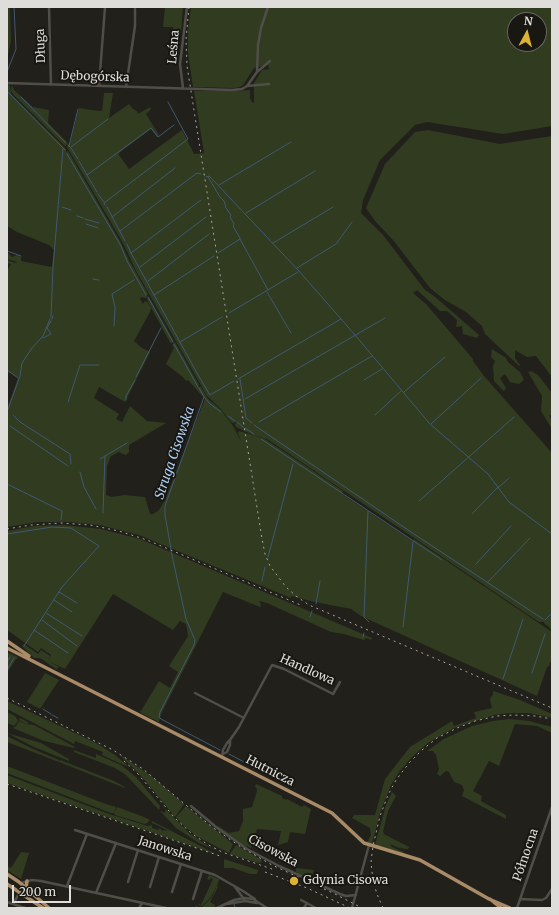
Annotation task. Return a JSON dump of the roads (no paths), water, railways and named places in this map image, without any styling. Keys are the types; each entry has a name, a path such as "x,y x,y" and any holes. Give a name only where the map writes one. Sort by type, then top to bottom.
{"main road":[{"name":"Hutnicza","path":"7,641 17,650 38,663 223,756 332,813 361,841 369,845 420,860 489,899 510,908"},
{"name":"Hutnicza","path":"7,648 17,650"},
{"path":"8,875 49,908"},
{"path":"26,888 27,881"},
{"path":"8,885 21,884"},
{"path":"8,885 43,908"},
{"name":"Hutnicza","path":"489,899 501,908"}],"street":[{"name":"Długa","path":"49,7 51,85"},
{"path":"100,86 102,29 105,7"},
{"name":"Leśna","path":"183,88 180,64 187,7"},
{"path":"256,72 261,28 268,7"},
{"path":"126,87 135,26 135,9"},
{"path":"247,86 256,72 270,62"},
{"name":"Dębogórska","path":"7,83 235,90 247,86 269,84"},
{"name":"Handlowa","path":"223,756 223,750 244,718 272,665 284,669 332,694 340,682"},
{"path":"195,693 244,718"},
{"name":"Cisowska","path":"191,806 216,827 247,849 279,866 340,894 346,896 356,895"},
{"name":"Północna","path":"517,908 552,807"},
{"name":"Janowska","path":"75,830 220,878 246,893 260,904"},
{"path":"67,886 87,834"},
{"path":"96,893 116,843"},
{"path":"352,908 369,845"},
{"path":"128,882 138,850"},
{"path":"150,887 159,857"},
{"path":"172,892 180,864"},
{"path":"194,899 202,871"},
{"path":"21,884 27,881 36,880 166,908"},
{"name":"Janowska","path":"234,887 245,899"},
{"path":"520,899 542,900 546,898 552,889"},
{"path":"13,904 20,892"},
{"path":"236,899 238,892"},
{"path":"227,904 236,899 255,900"},
{"path":"217,908 245,899 268,908"},
{"path":"300,900 316,908"},
{"path":"7,902 25,908"},
{"path":"139,908 142,903"},
{"path":"304,908 307,903"}],"waterway":[{"name":"Struga Cisowska","path":"7,72 16,49 14,7"},
{"name":"Struga Cisowska","path":"7,91 65,150"},
{"path":"21,97 66,143"},
{"path":"105,205 104,203 188,139 168,102"},
{"path":"69,146 78,109"},
{"path":"71,147 108,119"},
{"path":"79,161 87,175 151,128 158,137 174,125"},
{"path":"219,185 291,142"},
{"path":"68,145 78,159"},
{"path":"51,317 53,267 63,149"},
{"name":"Struga Cisowska","path":"67,154 121,246 127,261 146,295"},
{"path":"112,217 175,168"},
{"path":"246,213 315,171"},
{"path":"120,231 197,173 201,174"},
{"path":"87,175 97,192"},
{"path":"206,177 209,176 212,179 299,271 430,424 488,474 509,502 552,534"},
{"path":"208,177 224,201 226,208 231,215 230,217 234,224 233,226 268,290"},
{"path":"98,194 104,202"},
{"path":"127,244 131,253 201,200"},
{"path":"62,207 71,210"},
{"path":"107,207 125,241"},
{"path":"273,243 333,207"},
{"path":"77,216 83,218"},
{"path":"140,267 206,217"},
{"path":"85,219 99,223"},
{"path":"297,268 336,244 352,222"},
{"path":"86,224 98,228"},
{"path":"148,281 209,234"},
{"path":"218,253 240,239"},
{"path":"7,251 21,256"},
{"path":"131,253 210,395 234,381"},
{"path":"154,295 214,256"},
{"path":"229,313 298,272"},
{"path":"93,279 99,280"},
{"path":"114,326 115,307 112,294 134,280"},
{"path":"267,292 291,333"},
{"name":"Struga Cisowska","path":"148,297 173,342"},
{"path":"180,342 222,317"},
{"path":"245,399 385,318"},
{"path":"7,412 20,376 22,363 32,348 43,336 50,319"},
{"path":"238,379 341,319"},
{"path":"43,338 51,334 47,328 51,321"},
{"path":"136,377 161,328"},
{"name":"Struga Cisowska","path":"174,344 198,387"},
{"path":"259,422 372,356"},
{"path":"404,392 445,357"},
{"path":"68,402 80,365 99,365"},
{"path":"364,380 382,369"},
{"path":"7,370 18,378"},
{"path":"431,424 481,378"},
{"path":"240,379 246,418 252,423"},
{"path":"126,400 126,396 135,380"},
{"name":"Struga Cisowska","path":"171,549 165,515 165,506 204,397 199,388"},
{"path":"375,415 401,391"},
{"path":"205,398 210,404 221,412"},
{"path":"13,415 20,422 70,454 71,464"},
{"path":"228,416 235,421"},
{"path":"419,501 514,417"},
{"path":"237,422 243,427"},
{"path":"254,425 414,534"},
{"path":"10,426 68,466"},
{"path":"245,428 254,434"},
{"path":"261,439 442,560"},
{"path":"100,459 127,443"},
{"path":"103,513 105,456"},
{"path":"268,557 293,464"},
{"path":"80,472 84,487 96,509"},
{"path":"498,488 509,478"},
{"path":"7,484 62,511 61,520"},
{"path":"472,514 498,487"},
{"path":"368,511 364,617 369,622"},
{"path":"476,564 511,526"},
{"path":"7,534 52,527 71,528 99,546 62,587 24,646"},
{"path":"414,534 543,619"},
{"path":"488,582 530,538"},
{"path":"403,627 413,542"},
{"name":"Struga Cisowska","path":"171,551 186,619 195,640 194,645 160,712 159,717 220,750"},
{"path":"262,581 265,567"},
{"path":"316,604 320,581"},
{"path":"59,592 77,603"},
{"path":"54,600 72,612"},
{"path":"310,617 312,611"},
{"path":"46,613 82,636"},
{"path":"545,620 552,613"},
{"path":"503,679 523,619"},
{"path":"42,620 77,646"},
{"path":"34,630 68,653"},
{"path":"363,637 364,633"},
{"path":"532,673 545,634"},
{"path":"7,662 10,657"},
{"path":"7,670 14,658"},
{"path":"43,709 51,714"},
{"path":"52,715 58,718"},
{"name":"Struga Cisowska","path":"229,754 250,765 254,769"},
{"name":"Struga Cisowska","path":"234,904 235,908"}],"railway":[{"path":"189,7 186,40 187,66 262,539 265,554 270,566 286,587 309,605 552,708"},
{"path":"7,529 31,525 61,523 90,525 119,531 147,540 303,606"},
{"path":"7,698 113,750 143,769 212,827 241,847 272,865 362,908"},
{"path":"383,908 373,881 371,862 373,846 380,816 388,795 396,780 409,763 437,738 475,721 497,716 514,715 535,716 552,719"},
{"path":"124,761 138,774 174,817 191,833 222,852 272,869"},
{"path":"7,784 223,857"},
{"path":"265,872 307,888 350,908"}],"place":[{"name":"Gdynia Cisowa","path":"294,881"}]}
